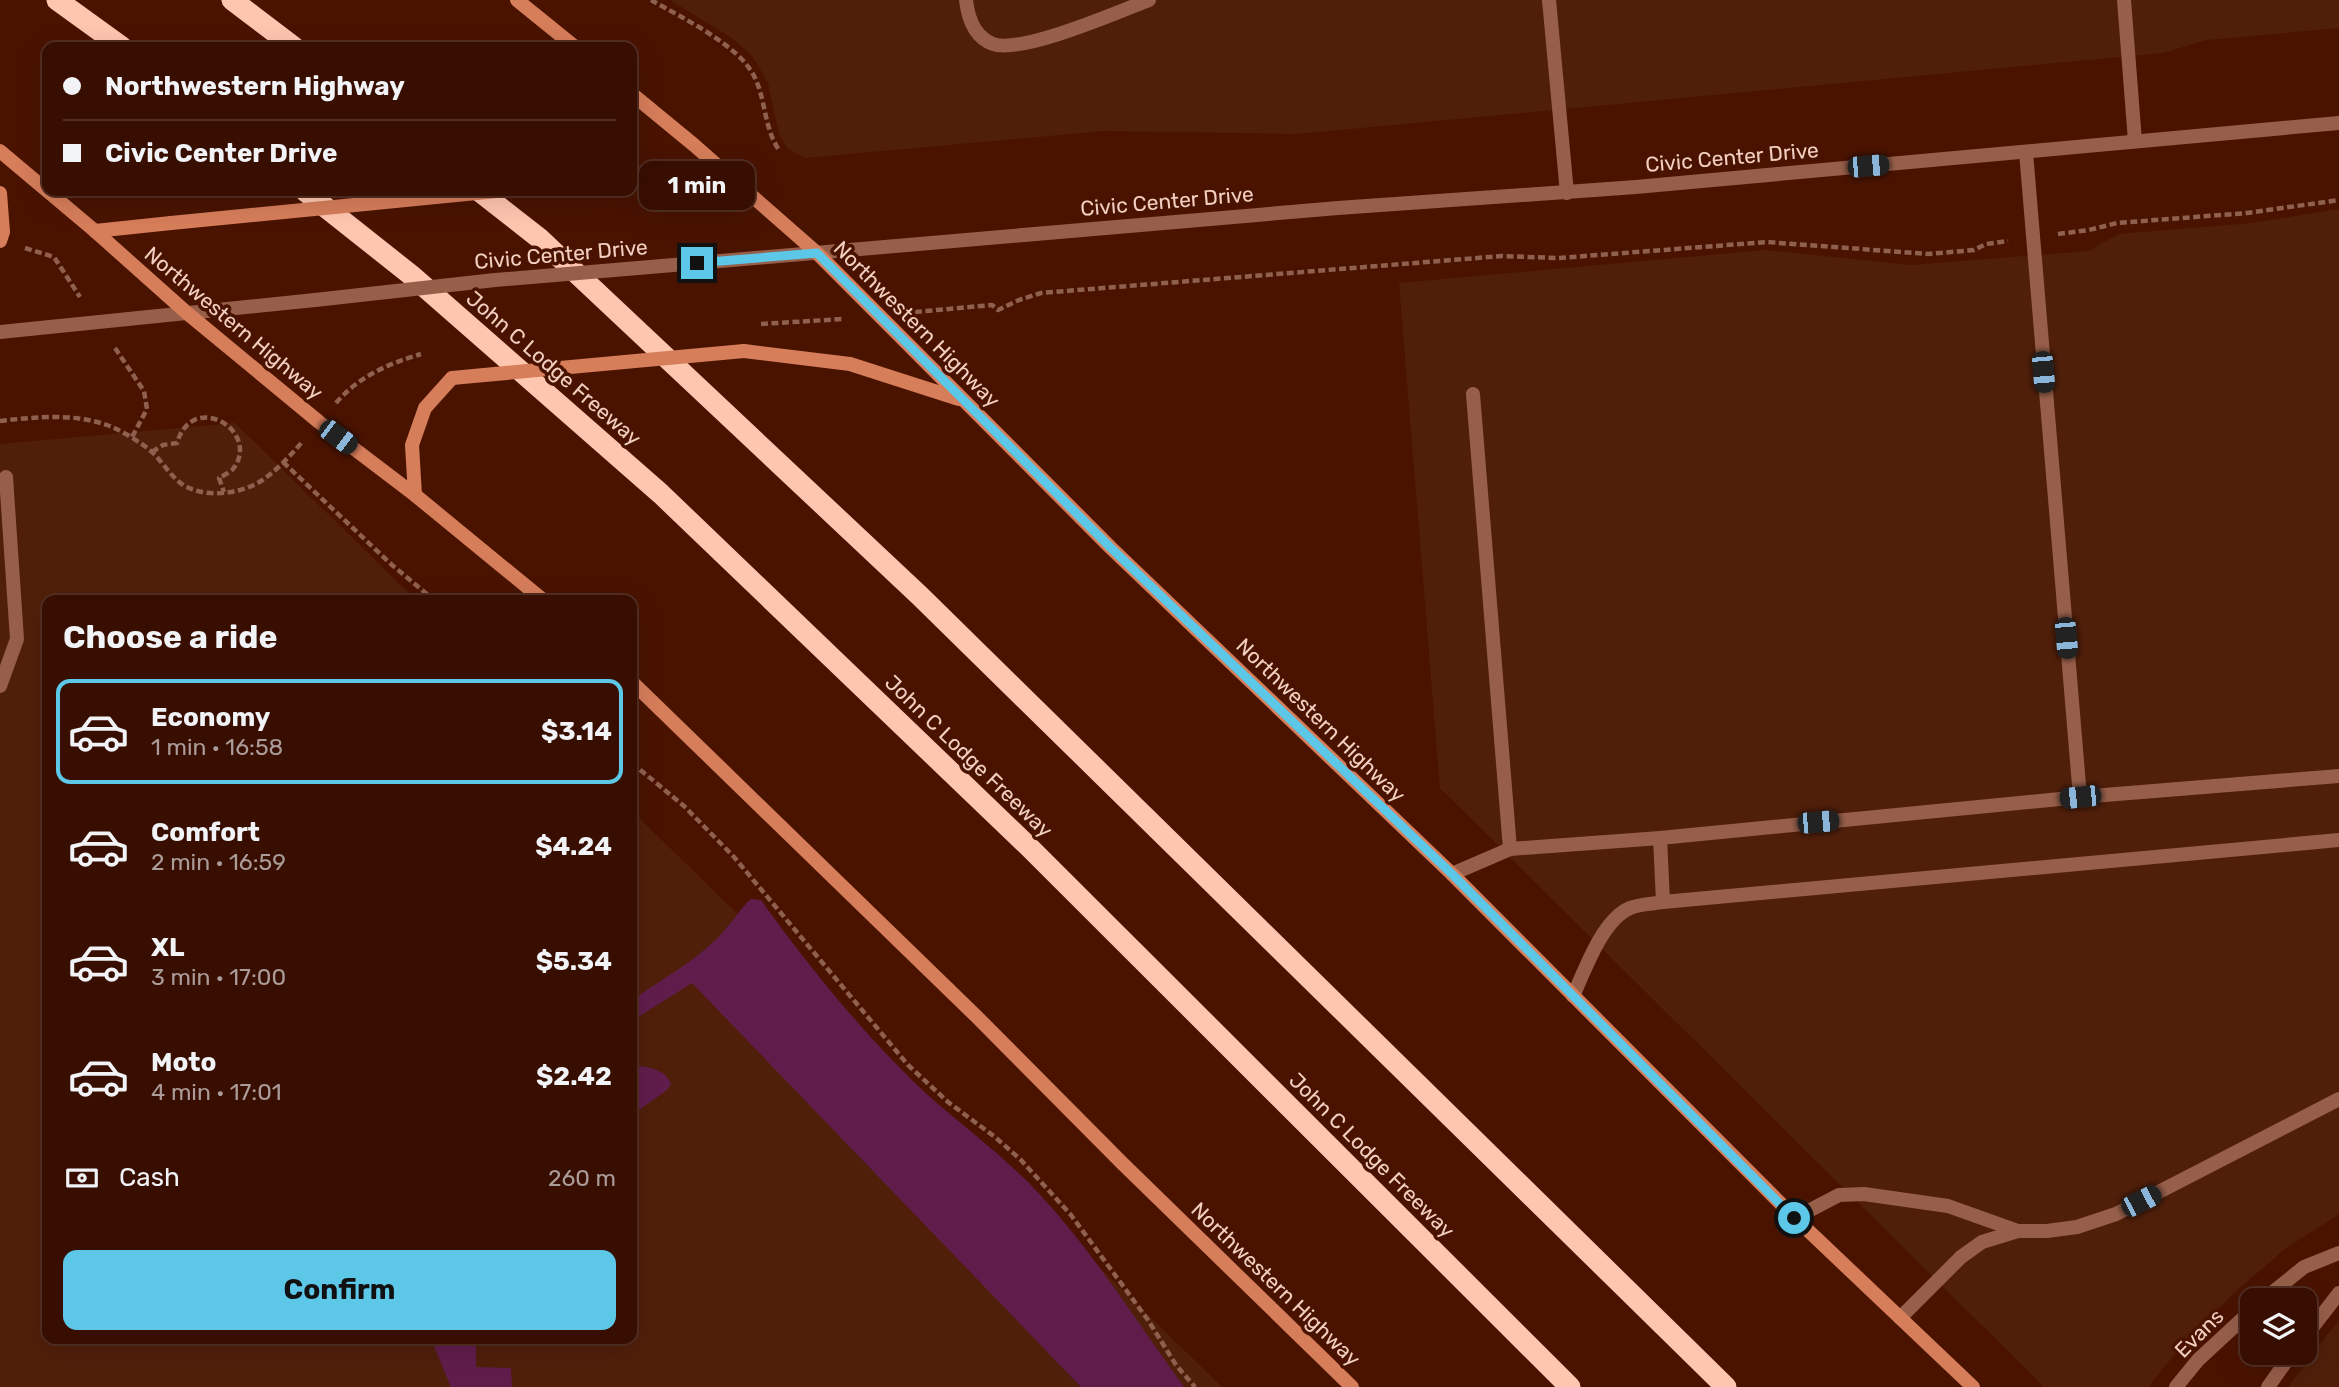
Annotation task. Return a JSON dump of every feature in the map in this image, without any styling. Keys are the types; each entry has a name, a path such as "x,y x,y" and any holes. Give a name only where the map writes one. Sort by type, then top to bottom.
{"highway":[{"path":"57,0 115,42"},
{"path":"232,0 287,42"},
{"name":"John C Lodge Freeway","path":"311,196 411,275 661,494 1029,847 1570,1387"},
{"path":"485,196 539,238 920,596 1726,1387"}],"main road":[{"path":"517,0 569,42"},
{"name":"Northwestern Highway","path":"637,98 817,253 1111,548 1452,874 1794,1218 1973,1387"},
{"name":"Northwestern Highway","path":"0,151 42,186"},
{"path":"0,193 3,232 0,241"},
{"name":"Northwestern Highway","path":"53,196 187,313 319,422 415,495 537,595"},
{"path":"95,231 446,196"},
{"path":"415,495 412,445 425,408 452,378 744,351 850,364 963,401"},
{"name":"Northwestern Highway","path":"637,687 1352,1387"}],"street":[{"path":"966,0 968,17 977,33 990,43 1002,46 1061,34 1149,0"},
{"path":"1549,0 1567,193"},
{"path":"2124,0 2135,141"},
{"name":"Civic Center Drive","path":"0,331 495,280 1338,208 1567,193 2339,123"},
{"path":"2026,152 2080,797"},
{"path":"1473,394 1510,849"},
{"path":"0,686 17,639 6,477"},
{"path":"1452,874 1510,849 1660,838 2080,797 2339,776"},
{"path":"1660,838 1663,902"},
{"path":"1573,996 1591,956 1612,920 1630,908 1663,902 2339,840"},
{"path":"1900,1318 1961,1257 1982,1242 2018,1231 2077,1227 2116,1213 2339,1099"},
{"path":"1794,1218 1839,1195 1864,1194 1948,1206 2018,1231"},
{"path":"2278,1288 2304,1267 2339,1253"},
{"path":"2317,1321 2339,1293"},
{"name":"Evans","path":"2176,1387 2198,1360 2240,1321"},
{"path":"2268,1387 2284,1365"}],"path":[{"path":"651,0 738,55 754,76 772,140 779,150"},
{"path":"2082,230 2116,223 2247,213 2339,200"},
{"path":"992,305 998,310 1041,293 1502,256 1559,258 1767,242 1928,254 1974,250 1986,244"},
{"path":"26,248 54,257 60,268"},
{"path":"749,325 842,319"},
{"path":"349,387 387,364 421,354"},
{"path":"131,439 146,409 144,391"},
{"path":"0,421 70,417 108,425 152,452 179,483 198,492 215,494 242,489 262,481 284,463 304,440"},
{"path":"152,452 163,445 177,443 186,424 196,419 222,421 232,428 238,438 238,457 233,469 219,478 224,492"},
{"path":"284,463 392,565 428,595"},
{"path":"637,767 684,806 734,857 908,1065 948,1102 1012,1152 1071,1215 1148,1320 1176,1366 1195,1387"}],"shaded area":[{"path":"670,0 2339,0 2339,28 2207,40 2163,53 1297,134 1104,131 805,158 787,148 779,134 768,83 753,57 732,38"},
{"path":"2339,209 2339,1214 2285,1249 2235,1292 2184,1343 2148,1387 2044,1387 1440,788 1399,283 1765,250 1911,265 2088,251 2119,234 2252,223"},
{"path":"235,423 411,595 42,595 42,1344 637,1344 637,816 1222,1387 0,1387 0,444"},
{"path":"751,899 761,900 841,1003 885,1052 930,1097 993,1150 1052,1207 1110,1282 1184,1387 1081,1387 692,983 637,1018 637,997 713,942"},
{"path":"637,1067 662,1073 671,1084 667,1090 637,1111"},
{"path":"2339,1321 2339,1387 2288,1387 2304,1365 2317,1365 2317,1348"},
{"path":"433,1344 476,1344 476,1367 511,1368 512,1387 451,1387"}],"route":[{"path":"697,263 817,253 1111,548 1452,874 1794,1218"}]}
